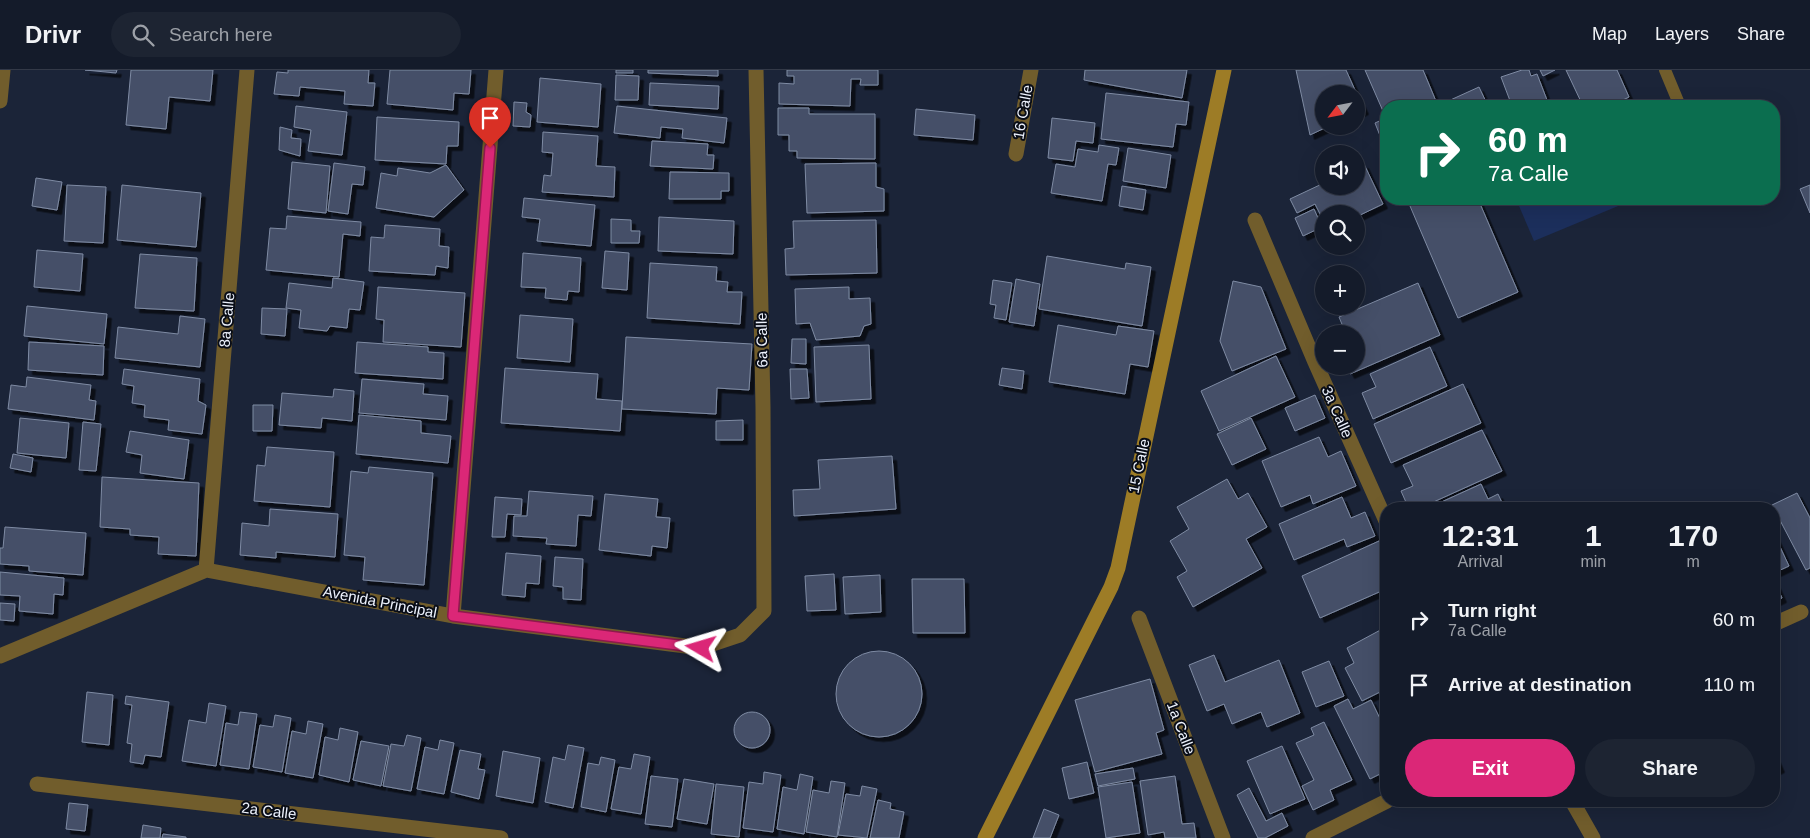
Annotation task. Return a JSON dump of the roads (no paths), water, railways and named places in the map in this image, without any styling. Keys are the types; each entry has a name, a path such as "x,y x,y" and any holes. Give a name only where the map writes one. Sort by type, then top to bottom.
{"street":[{"path":"0,101 2,70"},
{"name":"8a Calle","path":"206,570 246,70"},
{"path":"453,616 496,70"},
{"name":"6a Calle","path":"756,70 764,407 764,611"},
{"name":"16 Calle","path":"1016,154 1031,70"},
{"name":"15 Calle","path":"986,838 1111,587 1118,568 1224,70"},
{"name":"3a Calle","path":"1255,220 1315,362 1380,508"},
{"path":"0,656 206,570"},
{"name":"Avenida Principal","path":"206,570 453,616 701,648 740,635 764,611"},
{"path":"1780,621 1801,612"},
{"name":"1a Calle","path":"1139,618 1223,838"},
{"name":"2a Calle","path":"37,784 501,838"},
{"path":"1313,838 1380,804"},
{"path":"1575,807 1593,838"}],"lane":[{"path":"1665,70 1678,100"}]}
